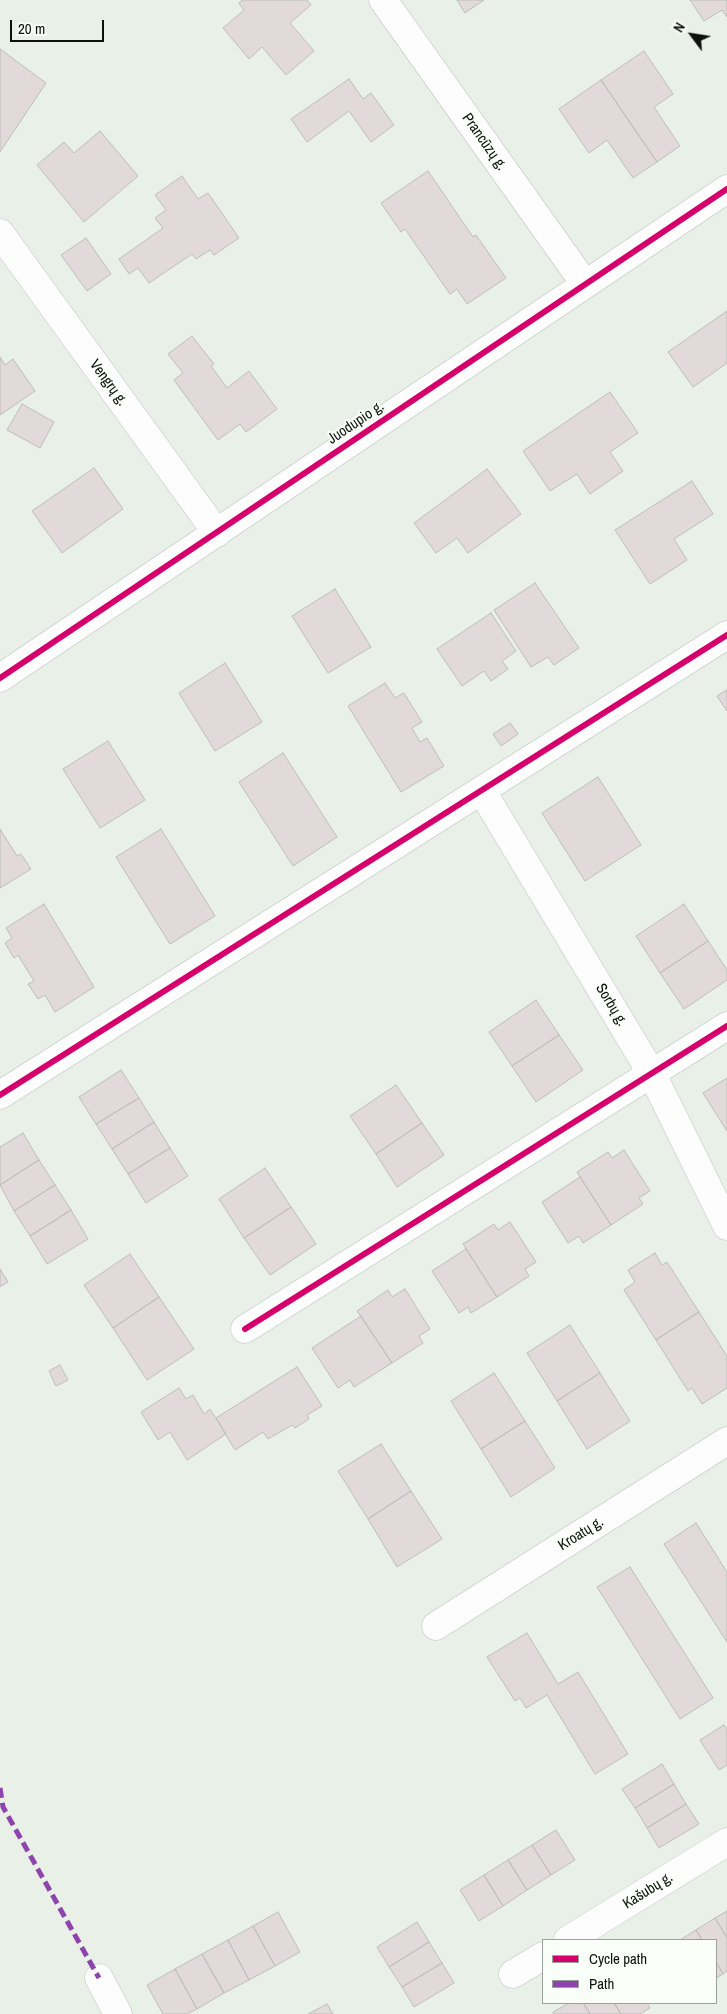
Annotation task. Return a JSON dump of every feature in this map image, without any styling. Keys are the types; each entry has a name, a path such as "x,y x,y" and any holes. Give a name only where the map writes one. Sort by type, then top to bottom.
{"street":[{"name":"Prancūzų g.","path":"383,0 585,284"},
{"name":"Juodupio g.","path":"0,678 727,189"},
{"name":"Vengrų g.","path":"0,233 217,532"},
{"path":"0,1095 727,635"},
{"name":"Sorbų g.","path":"482,791 652,1074 727,1226"},
{"path":"245,1329 727,1026"},
{"name":"Kroatų g.","path":"436,1626 727,1441"},
{"name":"Kašubų g.","path":"570,1939 727,1842"},
{"path":"513,1974 542,1957"},
{"path":"99,1978 118,2014"}],"building":[{"path":"242,0 307,0 311,5 290,23 314,51 286,75 262,47 249,59 223,28 244,10 239,3"},
{"path":"457,0 484,0 465,13"},
{"path":"690,0 727,0 727,17 722,10 704,21"},
{"path":"0,49 46,83 0,152"},
{"path":"644,51 673,94 654,107 680,146 657,162 601,80"},
{"path":"349,79 363,99 371,93 394,125 371,142 349,111 307,142 291,119"},
{"path":"601,80 657,162 633,178 607,140 589,153 559,109"},
{"path":"100,131 138,176 84,222 37,165 64,142 74,153"},
{"path":"428,171 473,237 476,235 506,278 467,304 457,289 450,294 405,229 401,232 381,203"},
{"path":"182,176 198,199 208,193 239,238 214,255 210,250 196,259 192,254 149,283 138,268 129,274 119,259 163,228 155,218 166,210 155,195"},
{"path":"86,238 111,274 87,291 61,255"},
{"path":"727,311 727,363 693,387 668,352"},
{"path":"192,336 214,364 211,366 227,388 249,371 277,409 246,432 240,424 218,440 174,380 183,373 168,354"},
{"path":"0,357 5,365 13,359 35,391 0,415"},
{"path":"610,392 638,433 610,452 623,471 590,494 577,474 550,491 523,451"},
{"path":"22,404 54,422 40,448 7,430"},
{"path":"94,468 123,509 62,553 32,511"},
{"path":"487,469 521,514 468,553 457,538 436,553 414,523"},
{"path":"692,481 713,514 674,539 687,560 650,584 615,530"},
{"path":"535,583 579,648 554,665 548,657 531,667 494,610"},
{"path":"335,589 371,647 328,673 292,616"},
{"path":"491,613 516,651 502,661 508,669 491,681 484,671 462,686 437,649"},
{"path":"225,663 262,722 215,751 179,693"},
{"path":"385,683 395,698 404,693 422,722 412,728 420,742 427,738 444,766 401,792 348,706"},
{"path":"727,690 727,711 717,696"},
{"path":"510,723 518,734 501,746 493,734"},
{"path":"108,741 145,800 100,828 63,769"},
{"path":"283,753 337,837 293,866 239,782"},
{"path":"598,777 641,845 585,881 542,813"},
{"path":"0,829 17,856 21,854 31,869 0,888"},
{"path":"161,829 215,916 170,944 116,857"},
{"path":"44,904 94,987 55,1012 45,995 38,999 28,984 34,981 18,955 14,958 5,943 12,938 6,928"},
{"path":"684,904 708,941 660,973 636,936"},
{"path":"708,941 727,970 727,980 684,1009 660,973"},
{"path":"536,1000 559,1035 512,1066 489,1032"},
{"path":"559,1035 583,1070 536,1102 512,1066"},
{"path":"121,1070 139,1098 96,1124 79,1097"},
{"path":"727,1078 727,1131 703,1093"},
{"path":"396,1085 422,1123 376,1154 350,1116"},
{"path":"139,1098 154,1122 112,1149 96,1124"},
{"path":"154,1122 170,1148 128,1174 112,1149"},
{"path":"422,1123 444,1155 397,1187 376,1154"},
{"path":"23,1133 39,1160 0,1185 0,1147"},
{"path":"170,1148 188,1176 146,1203 128,1174"},
{"path":"624,1150 650,1191 639,1198 643,1204 611,1225 577,1172 608,1152 612,1158"},
{"path":"39,1160 55,1185 14,1211 0,1185"},
{"path":"265,1168 291,1207 244,1238 219,1199"},
{"path":"580,1177 611,1225 583,1243 579,1236 568,1243 542,1202"},
{"path":"55,1185 71,1210 30,1236 14,1211"},
{"path":"291,1207 316,1244 270,1275 244,1238"},
{"path":"71,1210 88,1239 47,1264 30,1236"},
{"path":"510,1222 536,1262 525,1269 529,1276 497,1297 463,1244 494,1224 498,1230"},
{"path":"466,1249 497,1297 471,1313 468,1307 459,1313 432,1271"},
{"path":"655,1253 662,1265 667,1262 699,1312 656,1340 624,1290 635,1282 628,1270"},
{"path":"130,1254 159,1297 113,1328 84,1285"},
{"path":"0,1269 8,1282 0,1287"},
{"path":"405,1289 430,1329 419,1336 423,1343 392,1363 357,1311 388,1290 392,1297"},
{"path":"159,1297 194,1349 147,1380 113,1328"},
{"path":"699,1312 727,1356 727,1388 702,1404 692,1388 688,1391 656,1340"},
{"path":"361,1316 392,1363 354,1387 350,1380 338,1388 312,1348"},
{"path":"570,1325 600,1373 557,1401 527,1353"},
{"path":"60,1365 68,1380 56,1386 49,1371"},
{"path":"297,1367 322,1406 307,1415 309,1419 295,1428 292,1425 268,1439 263,1432 235,1450 216,1418"},
{"path":"494,1373 525,1421 481,1449 451,1401"},
{"path":"600,1373 630,1421 587,1449 557,1401"},
{"path":"179,1388 186,1399 193,1395 204,1414 210,1409 226,1434 187,1460 170,1432 158,1440 141,1412"},
{"path":"525,1421 555,1468 511,1497 481,1449"},
{"path":"381,1444 411,1491 368,1519 338,1471"},
{"path":"411,1491 442,1539 397,1567 368,1519"},
{"path":"696,1523 727,1572 727,1642 664,1544"},
{"path":"630,1567 713,1698 680,1719 597,1587"},
{"path":"527,1633 558,1684 578,1672 628,1754 595,1774 547,1695 526,1708 520,1698 515,1701 487,1657"},
{"path":"724,1725 727,1729 727,1765 719,1770 700,1740"},
{"path":"662,1764 674,1784 635,1808 622,1789"},
{"path":"674,1784 686,1804 647,1828 635,1808"},
{"path":"686,1804 699,1824 659,1848 647,1828"},
{"path":"556,1830 575,1860 551,1875 532,1845"},
{"path":"532,1845 551,1875 527,1890 508,1860"},
{"path":"508,1860 527,1890 503,1906 484,1875"},
{"path":"484,1875 503,1906 479,1921 460,1890"},
{"path":"727,1911 727,1938 715,1918"},
{"path":"278,1912 300,1952 275,1966 253,1926"},
{"path":"715,1918 727,1938 727,1971 723,1974 717,1964 717,1939 701,1939 696,1930"},
{"path":"417,1922 429,1942 389,1967 377,1947"},
{"path":"253,1926 275,1966 249,1980 228,1940"},
{"path":"696,1930 701,1939 682,1939"},
{"path":"228,1940 249,1980 224,1993 202,1954"},
{"path":"429,1942 442,1963 402,1987 389,1967"},
{"path":"202,1954 224,1993 197,2009 175,1969"},
{"path":"442,1963 454,1983 414,2007 402,1987"},
{"path":"717,1964 723,1974 717,1977"},
{"path":"175,1969 197,2009 187,2014 163,2014 147,1985"},
{"path":"327,2004 333,2014 308,2014"},
{"path":"567,2004 584,2004 590,2014 554,2014 553,2012"},
{"path":"584,2004 615,2004 621,2014 590,2014"},
{"path":"615,2004 648,2004 650,2008 640,2014 621,2014"}],"marked path":[{"path":"0,1788 3,1807 99,1978"}],"cycle path":[{"path":"0,678 727,189"},
{"path":"0,1095 727,635"},
{"path":"245,1329 727,1026"}]}
